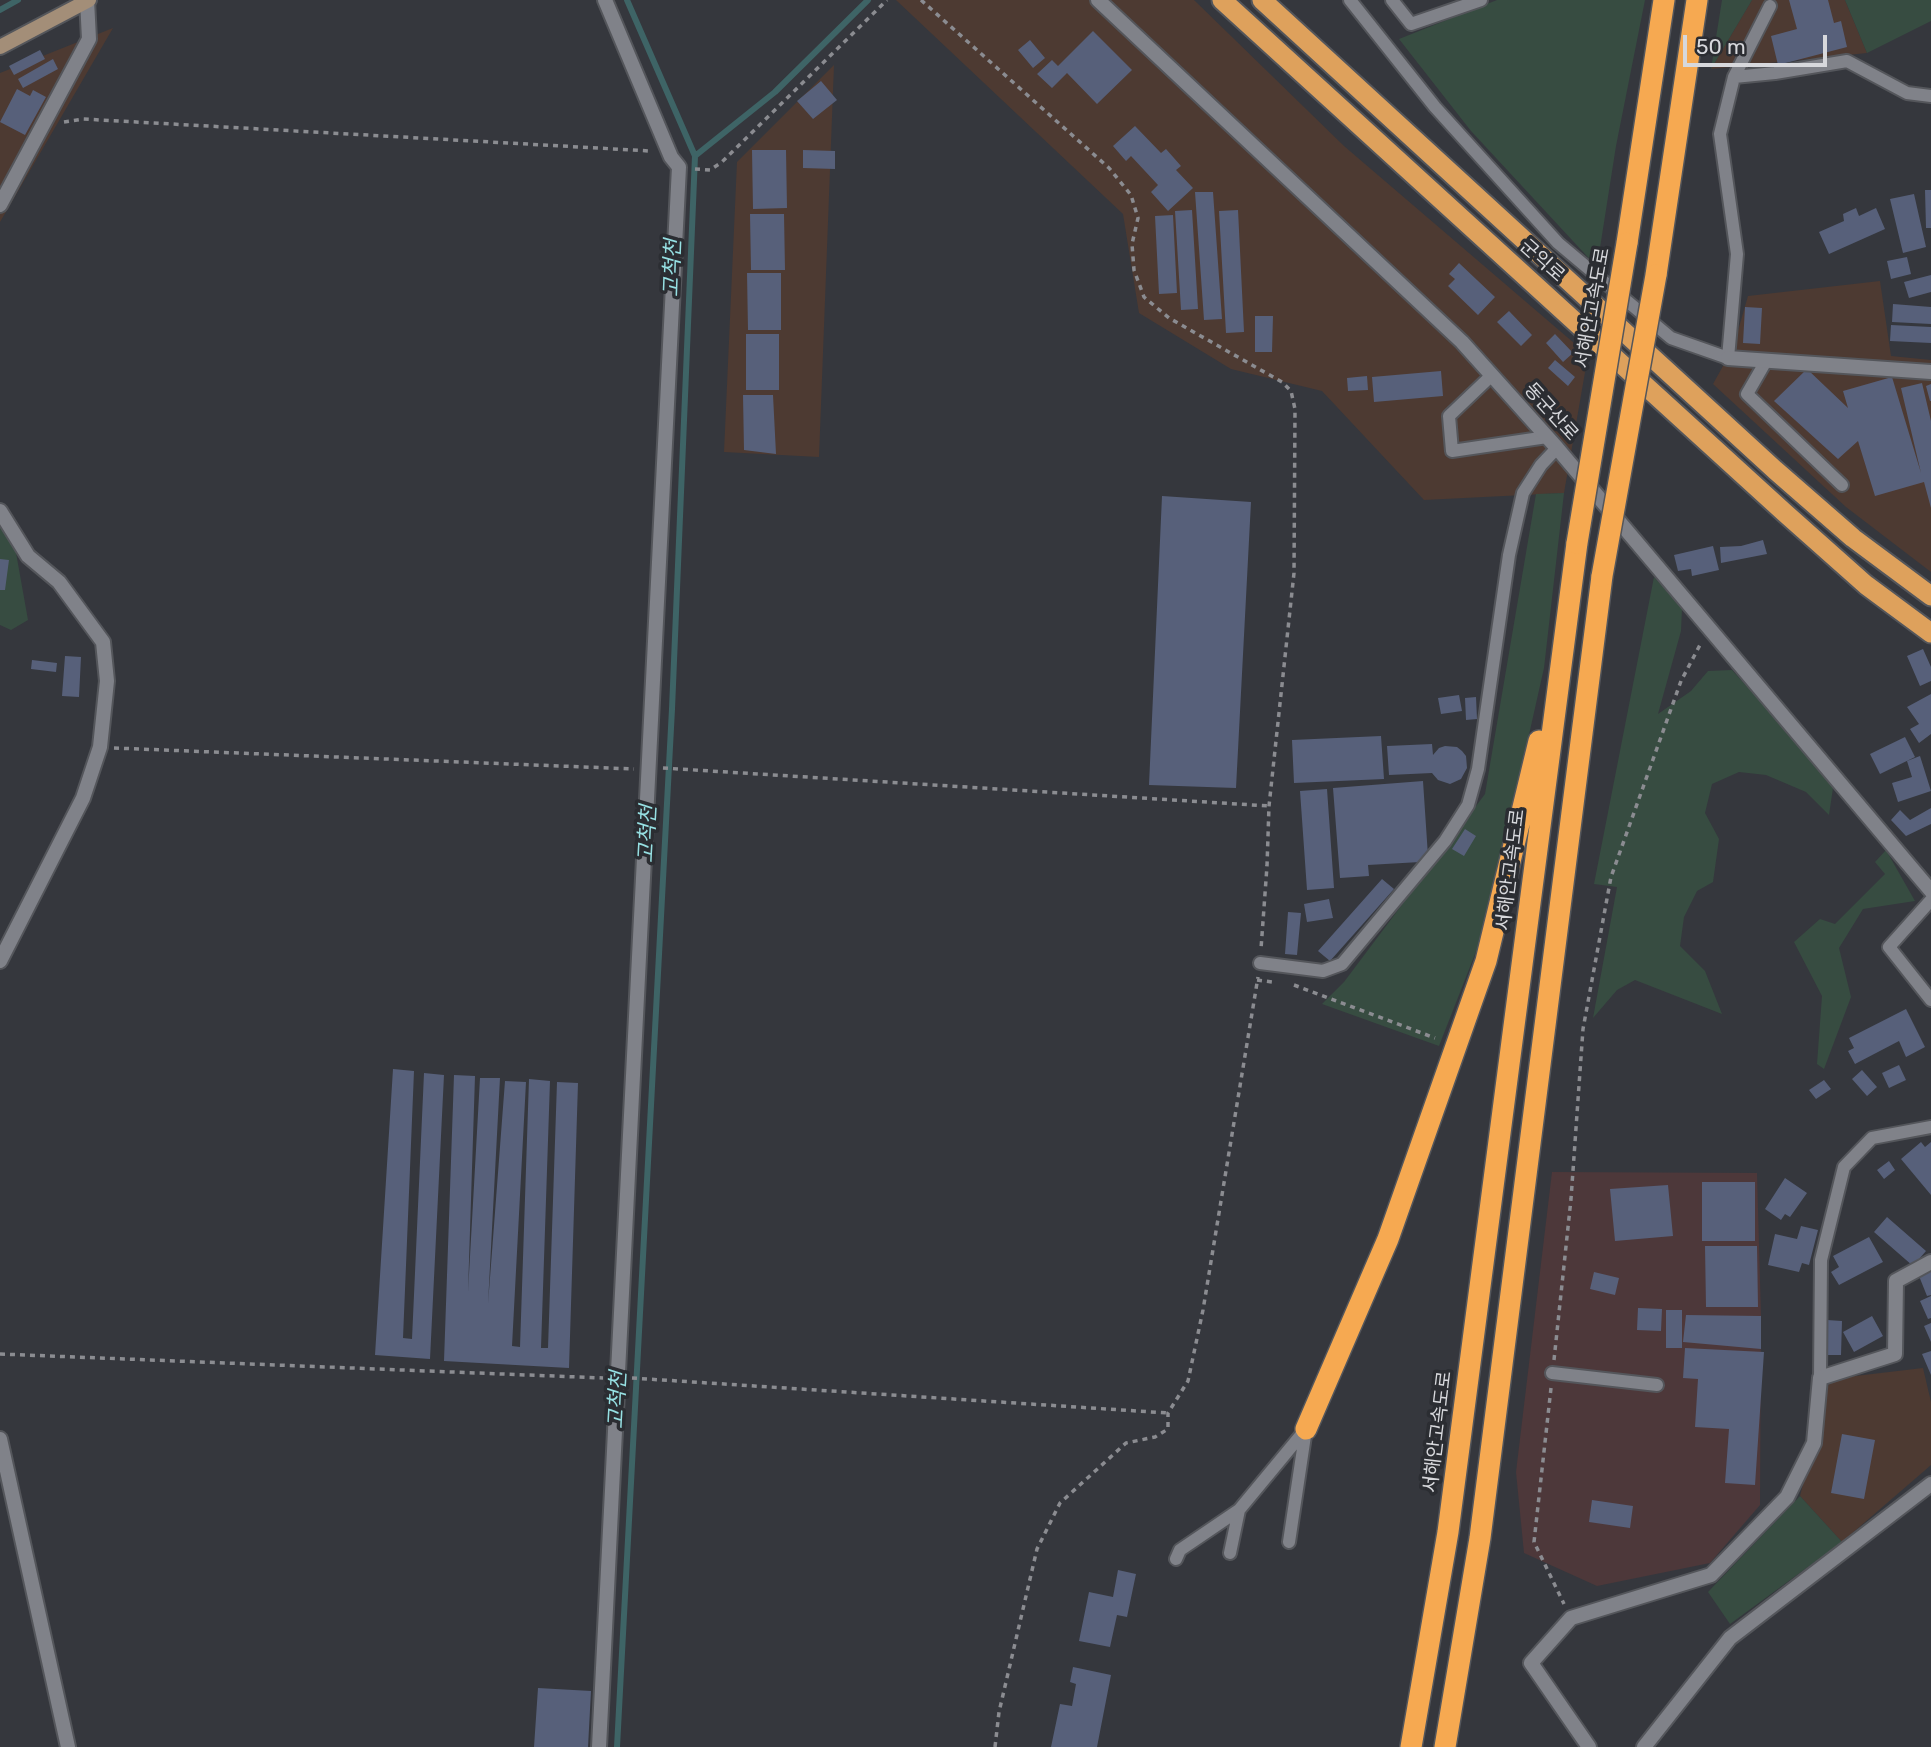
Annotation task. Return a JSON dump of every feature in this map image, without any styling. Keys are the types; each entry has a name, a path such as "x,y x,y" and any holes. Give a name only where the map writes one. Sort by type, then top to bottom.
{"highway":[{"name":"군익로","path":"1222,0 1795,522 1866,584 1931,633"},
{"name":"군익로","path":"1262,0 1775,470 1853,538 1931,596"},
{"name":"서해안고속도로","path":"1410,1747 1450,1518 1577,542 1664,0"},
{"path":"1445,1747 1480,1538 1602,576 1657,275 1697,0"},
{"path":"1306,1429 1388,1240 1486,961 1565,634"}],"main road":[{"path":"0,47 88,0"}],"street":[{"path":"0,205 89,39 88,0"},
{"path":"599,1747 622,1378 653,769 679,167 671,157 605,0"},
{"name":"동군산로","path":"1098,0 1462,342 1552,443 1931,891"},
{"path":"1728,358 1931,372"},
{"path":"0,512 28,556 59,582 103,642 107,681 100,747 83,797 0,961"},
{"path":"1588,1747 1531,1663 1571,1618 1712,1575 1787,1497 1814,1443 1820,1378 1895,1354 1896,1281 1931,1262"},
{"path":"0,1439 68,1747"},
{"path":"1644,1747 1730,1638 1931,1484"}],"lane":[{"path":"1350,0 1435,107 1558,243 1671,338 1728,358 1737,254 1720,134 1734,77 1770,6"},
{"path":"1392,0 1411,24 1482,0"},
{"path":"1734,77 1847,61 1907,93 1931,96"},
{"path":"1766,360 1747,394 1842,485"},
{"path":"1492,375 1449,416 1452,451 1552,443"},
{"path":"1260,964 1323,971 1342,964 1445,841 1468,804 1478,769 1508,555 1523,493 1552,443"},
{"path":"1931,900 1889,947 1931,1000"},
{"path":"1820,1378 1821,1260 1843,1167 1872,1139 1931,1127"},
{"path":"1552,1373 1657,1385"},
{"path":"1177,1559 1180,1550 1239,1510 1306,1429"},
{"path":"1289,1542 1306,1429"},
{"path":"1230,1553 1239,1510"}],"path":[{"path":"688,169 710,170 722,162 887,0"},
{"path":"921,0 1109,168 1131,195 1138,218 1132,244 1134,270 1144,297 1169,318 1282,382 1291,391 1294,409 1294,573 1269,806 1268,866 1260,964 1188,1381 1168,1413 1168,1429 1155,1437 1126,1443 1060,1503 1037,1549 999,1712 995,1747"},
{"path":"44,125 83,119 655,151 671,157"},
{"path":"1571,1618 1534,1542 1571,1199 1583,1029 1611,877 1681,681 1709,628"},
{"path":"100,747 688,770 1269,806"},
{"path":"1257,981 1297,985 1434,1038"},
{"path":"0,1354 622,1378 1168,1413"}],"shaded area":[{"path":"896,0 1194,0 1344,146 1588,355 1564,493 1424,500 1322,391 1231,369 1139,313 1123,214"},
{"path":"1752,0 1845,0 1867,53 1711,69"},
{"path":"113,28 0,222 0,73"},
{"path":"834,65 819,457 724,452 737,162"},
{"path":"1880,281 1891,356 1931,360 1931,572 1846,507 1713,384 1733,348 1748,296"},
{"path":"1552,1172 1757,1173 1761,1316 1760,1505 1710,1563 1597,1586 1524,1553 1516,1472"},
{"path":"1923,1368 1931,1402 1931,1465 1842,1542 1800,1496 1830,1379"}],"green space":[{"path":"1497,0 1645,0 1616,146 1597,267 1471,131 1399,39"},
{"path":"1722,0 1752,0 1711,69"},
{"path":"1845,0 1931,0 1931,21 1867,53"},
{"path":"1564,493 1544,668 1486,926 1439,1046 1322,1004 1344,982 1485,794 1536,494"},
{"path":"0,516 15,547 28,620 11,630 0,625"},
{"path":"1654,577 1682,608 1681,631 1658,714 1691,691 1708,671 1732,670 1787,731 1833,788 1829,815 1806,792 1766,775 1739,772 1712,784 1705,813 1719,839 1713,882 1697,891 1684,917 1680,946 1705,971 1722,1014 1635,980 1617,990 1593,1018 1617,887 1594,884"},
{"path":"1886,850 1915,901 1863,909 1839,948 1851,997 1824,1069 1817,1064 1822,996 1794,942 1820,919 1835,924 1885,874 1875,862"},
{"path":"1800,1496 1842,1542 1730,1624 1708,1592"}],"building":[{"path":"1789,0 1828,0 1834,23 1841,21 1847,47 1778,65 1771,36 1797,29"},
{"path":"1093,31 1132,70 1097,104 1067,73 1052,88 1037,74 1052,60 1058,66"},
{"path":"1030,40 1045,58 1033,68 1018,50"},
{"path":"40,50 45,59 14,75 9,66"},
{"path":"53,59 58,69 23,88 18,79"},
{"path":"821,81 837,100 813,119 797,101"},
{"path":"17,89 30,96 33,90 46,97 25,135 0,122"},
{"path":"1135,126 1161,153 1166,149 1181,166 1176,170 1193,188 1168,211 1151,192 1158,185 1131,156 1126,161 1113,146"},
{"path":"752,150 786,150 787,208 753,209"},
{"path":"803,150 835,151 835,169 803,168"},
{"path":"1925,190 1931,190 1931,228 1926,228"},
{"path":"1195,192 1213,192 1222,319 1204,320"},
{"path":"1914,194 1926,247 1903,253 1890,199"},
{"path":"1856,208 1859,216 1876,208 1885,229 1829,254 1819,232 1844,221 1843,214"},
{"path":"1192,210 1198,309 1181,310 1175,211"},
{"path":"1238,210 1244,332 1226,333 1219,211"},
{"path":"750,214 784,214 785,270 751,270"},
{"path":"1173,215 1177,293 1159,294 1155,216"},
{"path":"1907,257 1911,274 1891,279 1887,261"},
{"path":"1459,263 1495,297 1478,315 1448,286 1455,279 1449,274"},
{"path":"747,273 781,273 781,330 748,330"},
{"path":"1931,275 1931,292 1909,298 1904,282"},
{"path":"1893,304 1931,307 1931,324 1892,322"},
{"path":"1745,307 1762,308 1760,344 1743,343"},
{"path":"1509,311 1532,335 1521,346 1497,322"},
{"path":"1255,316 1273,316 1272,352 1255,352"},
{"path":"1891,325 1931,327 1931,343 1890,341"},
{"path":"746,334 779,334 779,390 746,390"},
{"path":"1555,334 1573,353 1563,362 1546,343"},
{"path":"1555,360 1575,377 1568,386 1548,368"},
{"path":"1807,369 1848,408 1843,391 1892,377 1921,473 1901,388 1922,383 1931,421 1931,508 1924,482 1875,496 1858,441 1838,459 1774,401"},
{"path":"1441,371 1443,396 1374,402 1372,377"},
{"path":"1367,376 1368,390 1348,391 1347,378"},
{"path":"1931,384 1931,401 1930,401 1926,386"},
{"path":"743,395 773,395 776,454 744,450"},
{"path":"1162,496 1251,502 1236,788 1149,785"},
{"path":"1763,540 1767,554 1721,563 1720,547 1741,546"},
{"path":"1713,546 1719,570 1692,576 1691,569 1678,571 1674,555"},
{"path":"0,559 9,560 5,590 0,590"},
{"path":"1923,649 1931,667 1931,681 1920,686 1907,656"},
{"path":"65,656 81,657 79,697 62,696"},
{"path":"32,660 57,663 56,672 31,669"},
{"path":"1931,694 1931,734 1919,743 1910,729 1919,724 1907,707"},
{"path":"1459,695 1462,711 1441,714 1438,698"},
{"path":"1476,697 1477,719 1466,720 1465,698"},
{"path":"1381,736 1384,779 1294,783 1292,740"},
{"path":"1905,737 1915,757 1880,774 1870,754"},
{"path":"1432,744 1433,755 1445,746 1457,747 1462,751 1466,756 1467,768 1461,779 1450,784 1438,780 1432,773 1389,775 1387,746"},
{"path":"1920,756 1931,791 1898,802 1892,783 1912,777 1907,761"},
{"path":"1423,781 1428,856 1420,862 1368,865 1369,876 1340,878 1333,788"},
{"path":"1327,789 1334,888 1307,890 1300,791"},
{"path":"1931,808 1931,824 1906,836 1891,820 1900,810 1910,820"},
{"path":"1465,829 1476,836 1464,856 1452,849"},
{"path":"1382,879 1394,889 1330,961 1318,951"},
{"path":"1329,899 1333,918 1307,922 1304,904"},
{"path":"1288,912 1301,913 1297,955 1285,954"},
{"path":"1906,1009 1925,1047 1906,1057 1899,1041 1855,1064 1848,1051 1854,1048 1849,1038"},
{"path":"1899,1065 1906,1080 1889,1088 1882,1073"},
{"path":"393,1069 414,1071 403,1338 412,1339 424,1073 444,1075 430,1359 375,1355"},
{"path":"1862,1070 1877,1087 1867,1096 1852,1079"},
{"path":"454,1075 475,1076 468,1292 480,1078 500,1078 488,1304 505,1081 526,1082 512,1346 520,1347 529,1079 550,1081 541,1348 548,1348 557,1082 578,1083 569,1368 444,1361"},
{"path":"1824,1080 1831,1089 1816,1099 1809,1090"},
{"path":"1921,1142 1925,1147 1931,1142 1931,1195 1901,1159"},
{"path":"1889,1161 1895,1170 1884,1179 1877,1170"},
{"path":"1785,1178 1807,1193 1790,1217 1785,1214 1781,1220 1765,1209"},
{"path":"1702,1182 1755,1182 1755,1241 1702,1241"},
{"path":"1668,1185 1673,1236 1615,1241 1610,1189"},
{"path":"1887,1217 1926,1251 1913,1266 1874,1232"},
{"path":"1801,1226 1818,1230 1809,1265 1802,1263 1799,1272 1768,1265 1775,1234 1797,1239"},
{"path":"1869,1237 1883,1262 1839,1285 1831,1272 1839,1267 1833,1256"},
{"path":"1705,1246 1757,1246 1758,1307 1706,1307"},
{"path":"1931,1271 1931,1295 1927,1296 1919,1276"},
{"path":"1594,1272 1619,1278 1615,1295 1590,1289"},
{"path":"1931,1296 1931,1318 1928,1319 1920,1301"},
{"path":"1638,1308 1662,1309 1661,1331 1637,1330"},
{"path":"1666,1310 1682,1310 1682,1348 1666,1348"},
{"path":"1686,1315 1761,1316 1761,1349 1683,1342"},
{"path":"1872,1316 1883,1336 1854,1352 1843,1332"},
{"path":"1827,1320 1842,1321 1841,1355 1826,1355"},
{"path":"1931,1323 1931,1342 1924,1326"},
{"path":"1685,1348 1764,1352 1755,1485 1725,1483 1729,1429 1695,1427 1698,1379 1683,1378"},
{"path":"1931,1351 1931,1375 1922,1354"},
{"path":"1842,1434 1875,1440 1864,1499 1831,1493"},
{"path":"1592,1500 1633,1506 1630,1528 1589,1522"},
{"path":"1118,1570 1136,1574 1127,1617 1117,1615 1110,1647 1079,1641 1089,1592 1113,1597"},
{"path":"1073,1667 1111,1675 1097,1747 1051,1747 1060,1704 1072,1706 1076,1684 1070,1682"},
{"path":"538,1688 591,1691 588,1747 534,1747"}],"waterway":[{"path":"0,10 18,0"},
{"path":"627,0 695,156"},
{"name":"고척천","path":"617,1747 672,709 695,156 775,92 868,0"}]}
